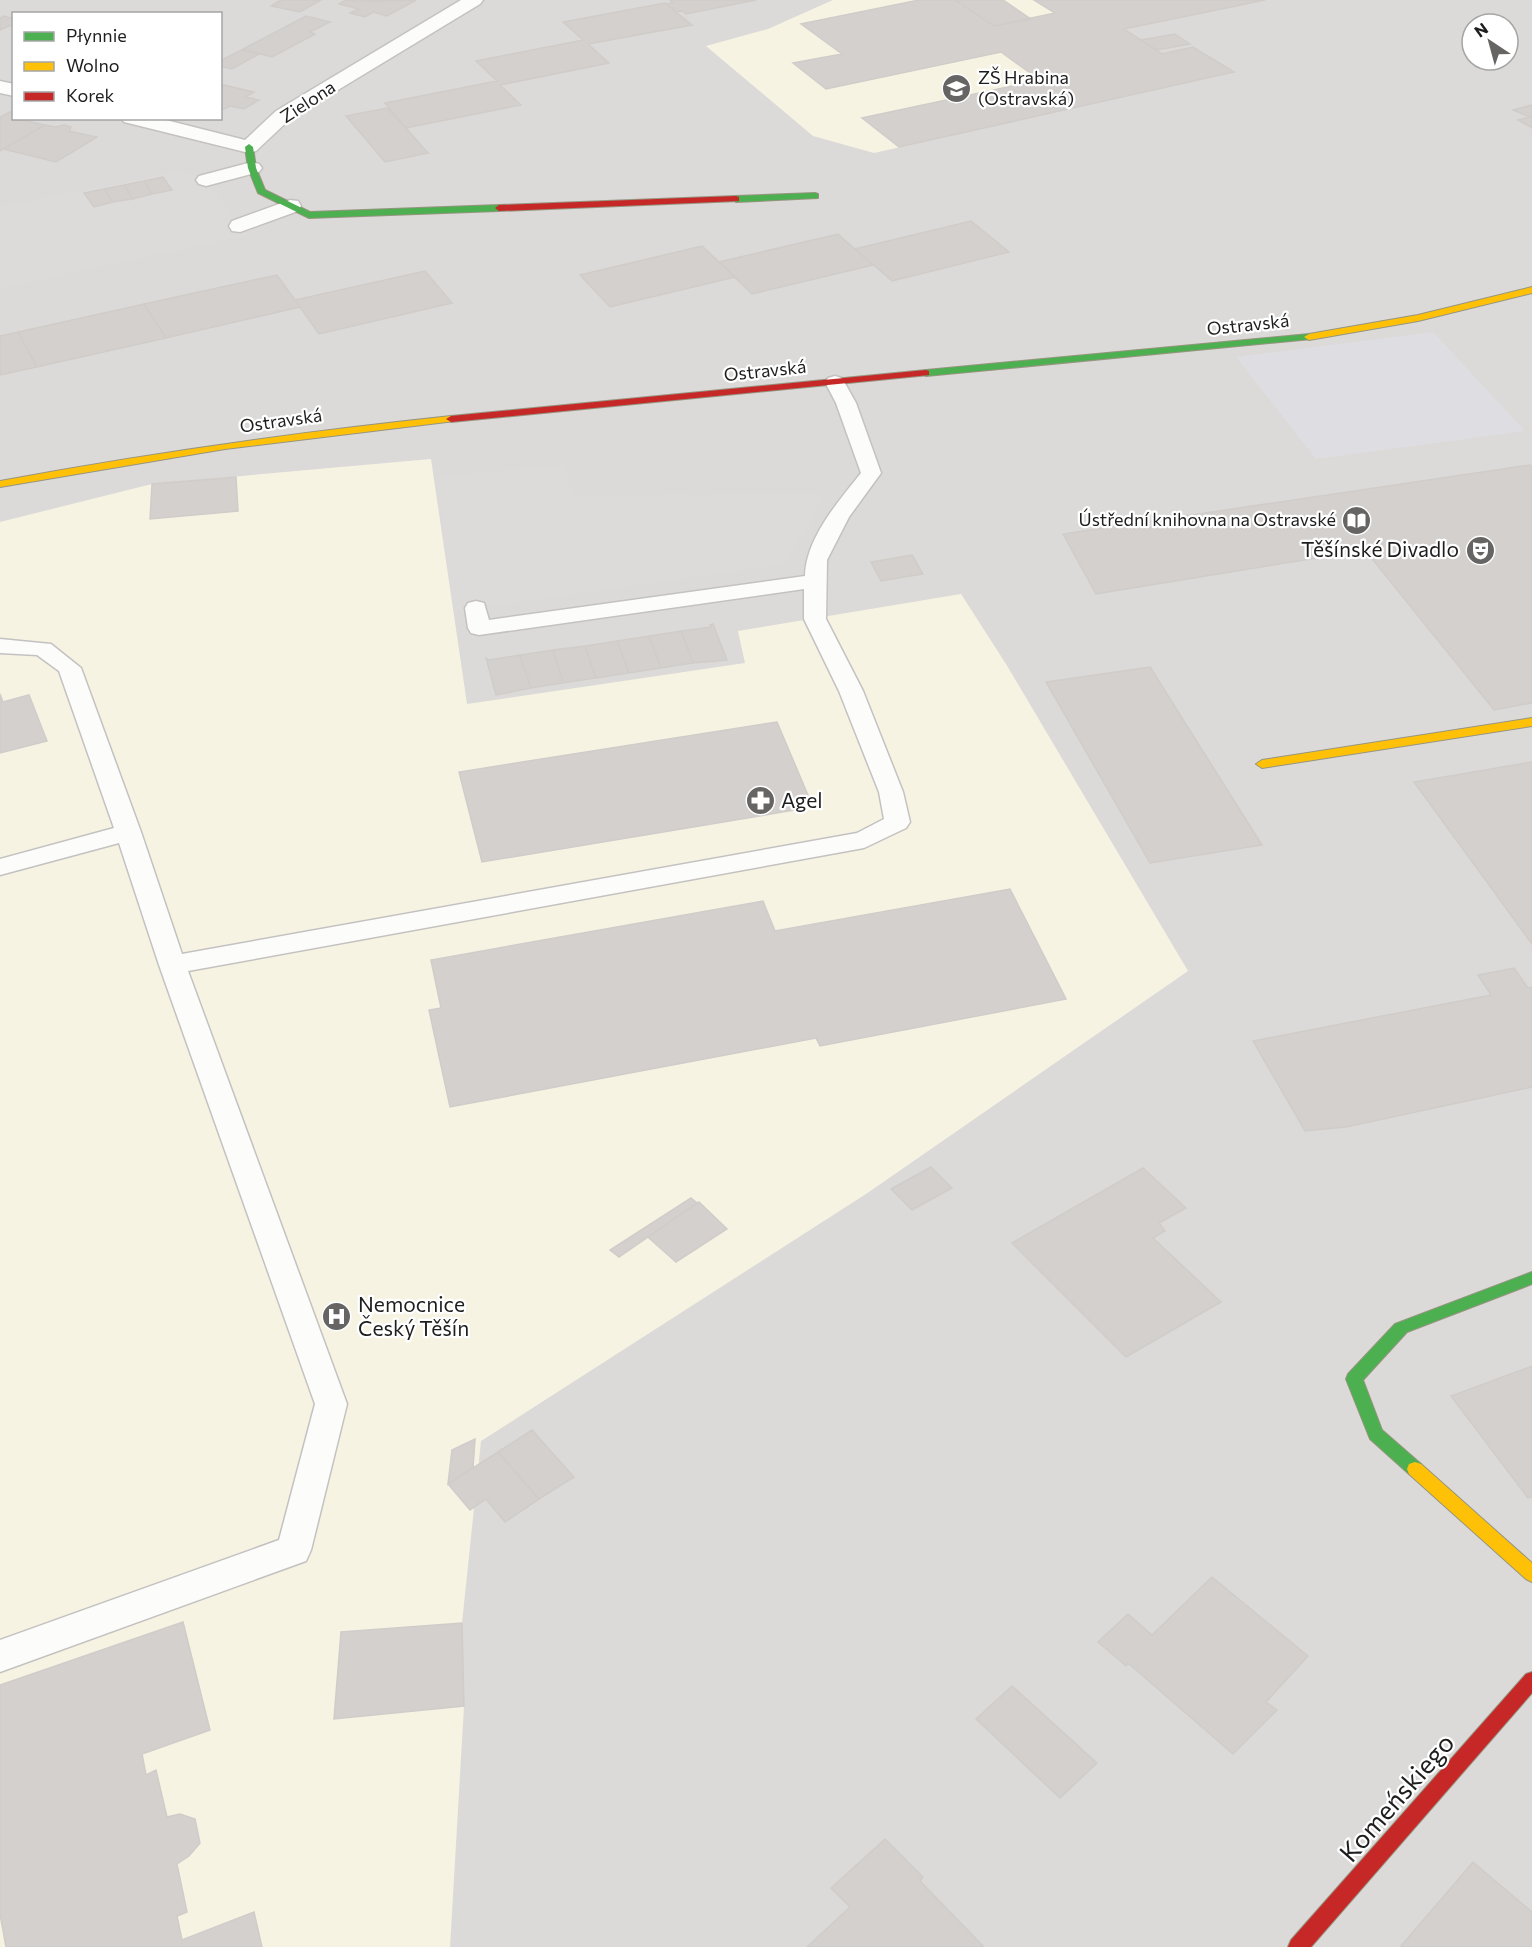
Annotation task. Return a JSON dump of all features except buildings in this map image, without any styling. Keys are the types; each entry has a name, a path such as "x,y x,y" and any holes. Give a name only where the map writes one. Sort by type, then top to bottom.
{"street":[{"name":"Zielona","path":"249,147 283,115 474,0"},
{"path":"139,120 249,147 252,168 261,191 309,215 815,196"},
{"path":"207,180 252,168"},
{"path":"240,226 290,206"},
{"name":"Ostravská","path":"0,484 107,463 359,428 1316,336 1418,318 1532,290"},
{"path":"1262,764 1532,722"},
{"path":"1532,1278 1401,1328 1354,1379 1376,1434 1532,1574"},
{"name":"Komeńskiego","path":"1298,1947 1532,1680"}],"lane":[{"path":"172,965 864,840 897,822 891,792 850,691 815,619 816,560 839,516 871,473 846,403 835,382"},
{"path":"476,608 479,628 816,581"},
{"path":"0,646 43,649 69,668 128,832 172,965 331,1404 294,1550 0,1656"},
{"path":"0,867 128,832"}],"shaded area":[{"path":"0,0 1532,0 1532,1947 0,1947"},
{"name":"ZŠ Hrabina (Ostravská)","path":"833,0 1265,0 1125,29 1162,54 1193,47 1234,72 874,153 813,136 706,46 768,29"},
{"path":"181,171 206,180 247,235 0,288 0,207"},
{"path":"1433,332 1525,431 1316,459 1236,357"},
{"name":"Nemocnice Český Těšín","path":"431,459 467,704 745,663 738,631 961,594 1006,664 1188,971 866,1194 481,1441 462,1623 464,1706 450,1947 0,1947 0,522 152,484"},
{"path":"565,465 571,495 821,494 811,522 783,564 454,611 436,477"}],"traffic: fast":[{"path":"249,147 252,168 261,191 309,215 499,208"},
{"path":"736,199 815,196"},
{"path":"926,373 1309,337"},
{"path":"1415,1469 1376,1434 1354,1379 1401,1328 1532,1278"}],"traffic: slow":[{"path":"1309,337 1418,318 1532,290"},
{"path":"0,484 225,446 451,419"},
{"path":"1262,764 1532,722"},
{"path":"1415,1469 1532,1574"}],"traffic: jam":[{"path":"499,208 736,199"},
{"path":"451,419 926,373"},
{"path":"1298,1947 1532,1680"}],"place":[{"name":"ZŠ Hrabina (Ostravská)","path":"957,88"},
{"name":"Ústřední knihovna na Ostravské","path":"1357,520"},
{"name":"Těšínské Divadlo","path":"1480,550"},
{"name":"Agel","path":"760,801"},
{"name":"Nemocnice Český Těšín","path":"337,1317"}]}
